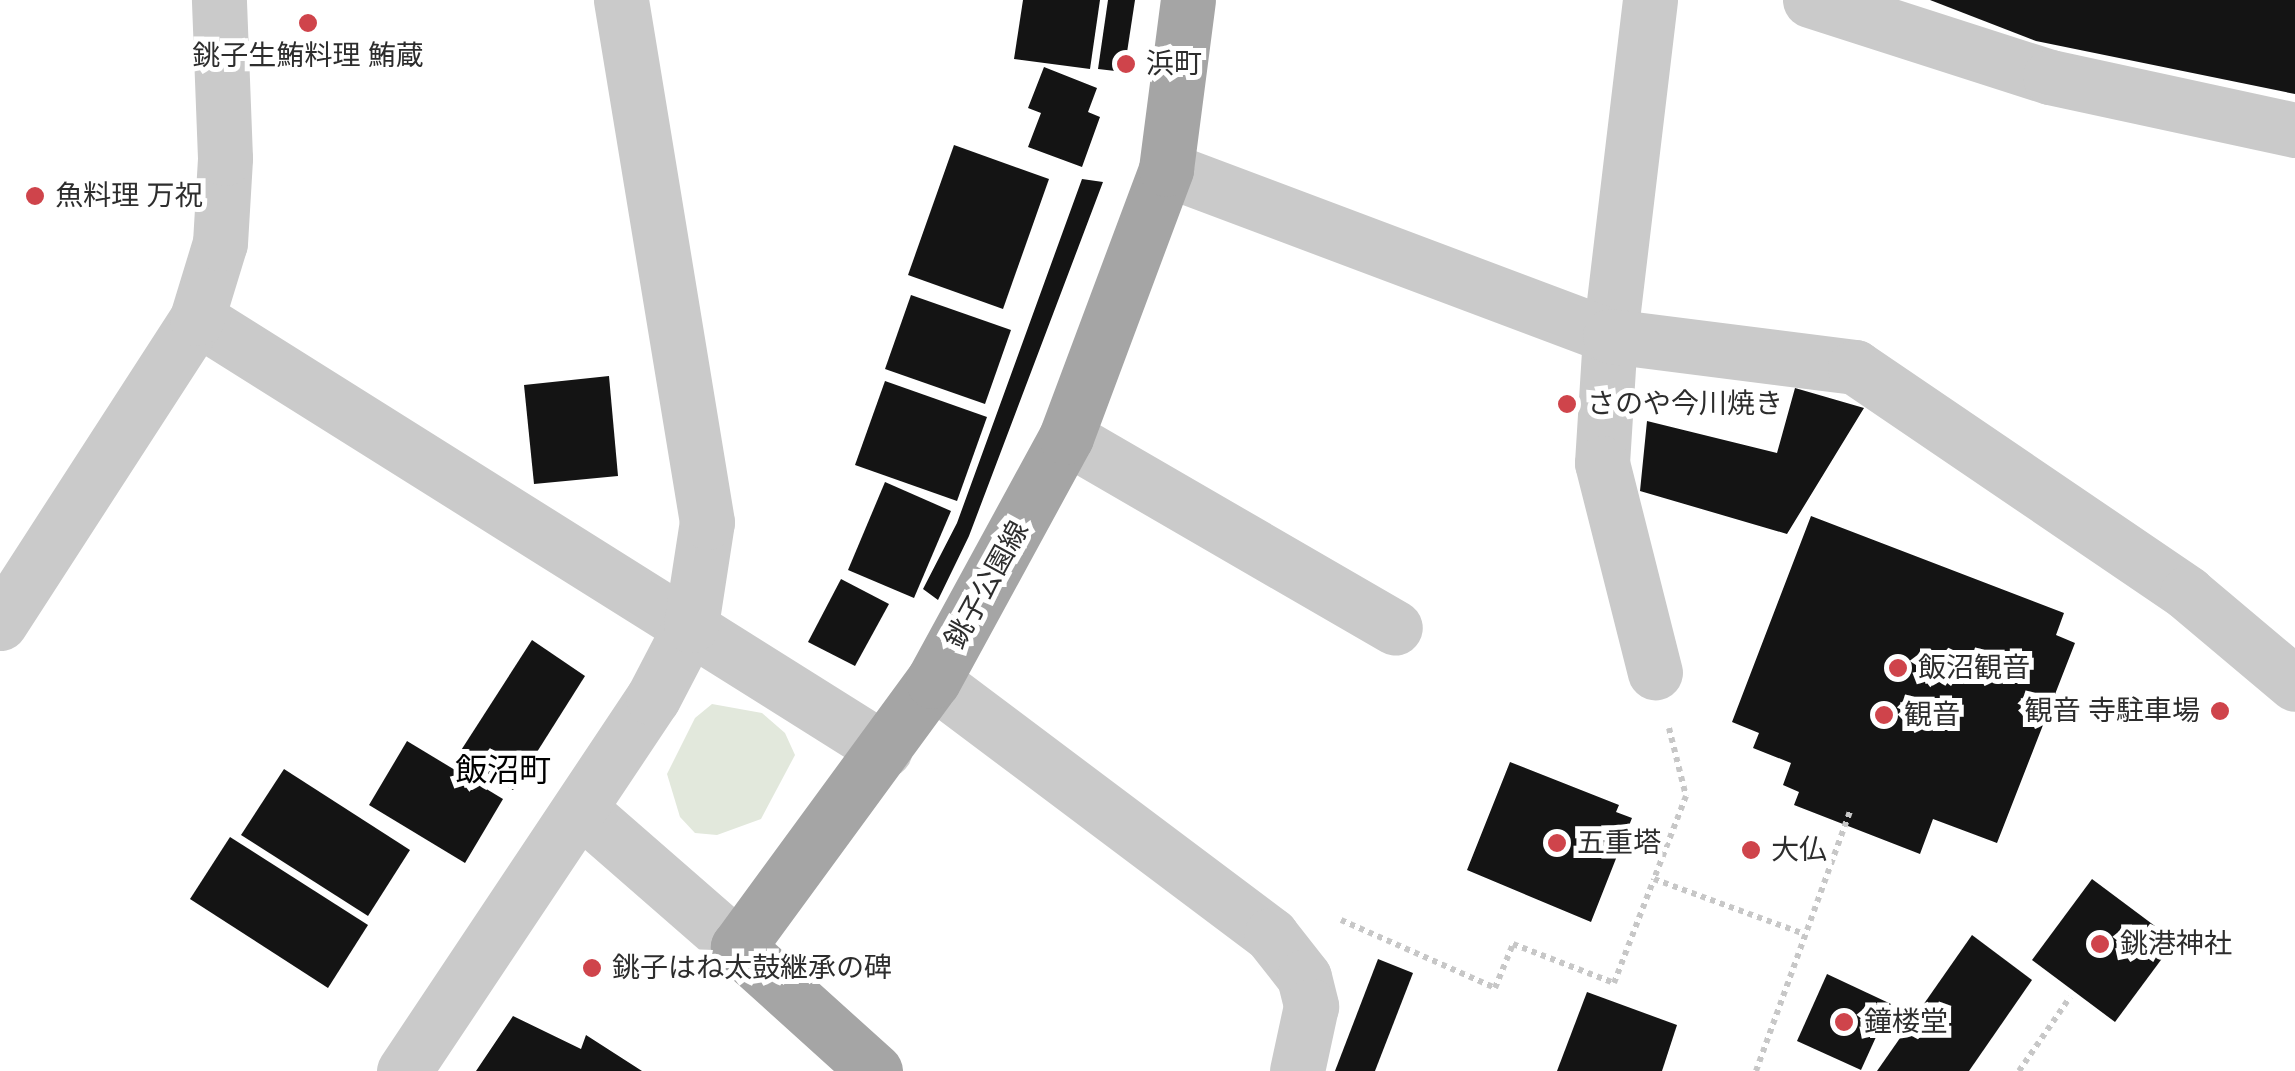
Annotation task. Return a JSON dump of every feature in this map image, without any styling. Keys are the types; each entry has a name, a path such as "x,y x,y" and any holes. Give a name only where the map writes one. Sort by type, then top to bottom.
{"main road":[{"name":"銚子公園線","path":"738,947 933,681 1066,437 1166,169 1188,0"},
{"path":"738,947 875,1071"}],"street":[{"path":"0,623 196,318 220,243 224,158 219,0"},
{"path":"404,1071 653,698 690,625 707,522 622,0"},
{"path":"1650,0 1610,336 1602,463 1655,672"},
{"path":"1810,0 2050,77 2295,130"},
{"path":"1166,169 1610,336 1855,367 2187,593 2295,684"},
{"path":"196,318 885,750"},
{"path":"1066,437 1395,628"},
{"path":"933,681 1271,935 1304,977 1311,1006 1298,1071"},
{"path":"580,809 738,947"}],"path":[{"path":"1393,944 1495,988 1513,944 1614,983 1686,796 1655,672"},
{"path":"1756,1071 1850,811"},
{"path":"1654,879 1804,934"},
{"path":"2020,1071 2070,997"}],"shaded area":[{"path":"712,704 762,713 785,733 795,755 761,819 717,835 695,833 680,817 667,774 695,718"}],"building":[{"path":"1023,0 1100,0 1090,69 1014,59"},
{"path":"1108,0 1135,0 1124,72 1098,69"},
{"path":"1930,0 2295,0 2295,94 2036,41"},
{"path":"1044,67 1097,88 1088,112 1100,117 1082,167 1028,147 1041,113 1028,108"},
{"path":"954,145 1049,179 1003,309 908,275"},
{"path":"1082,179 1103,182 969,536 938,600 923,589 957,523"},
{"path":"911,295 1011,330 985,404 885,369"},
{"path":"609,376 618,476 534,484 524,385"},
{"path":"885,381 987,417 957,501 855,465"},
{"path":"1795,388 1864,408 1787,534 1640,491 1647,421 1777,453"},
{"path":"885,482 951,511 914,598 848,570"},
{"name":"飯沼観音","path":"1811,516 2064,613 2056,635 2075,643 1997,843 1933,819 1920,854 1794,805 1799,792 1783,785 1791,763 1753,748 1759,733 1732,722"},
{"path":"841,579 889,604 855,666 808,642"},
{"path":"532,640 585,676 513,790 458,755"},
{"path":"407,741 503,799 465,863 369,805"},
{"name":"五重塔","path":"1510,762 1619,805 1616,812 1632,818 1591,922 1467,870"},
{"path":"284,769 410,850 368,916 241,835"},
{"path":"230,837 368,925 328,988 190,899"},
{"path":"2092,879 2175,941 2115,1022 2032,960"},
{"path":"1972,935 2032,980 1969,1071 1877,1071"},
{"path":"1378,959 1413,973 1375,1071 1335,1071"},
{"name":"鐘楼堂","path":"1827,974 1891,1004 1861,1070 1797,1041"},
{"path":"1587,992 1677,1025 1662,1071 1557,1071"},
{"path":"513,1016 581,1049 586,1035 642,1071 476,1071"}],"place":[{"name":"銚子生鮪料理 鮪蔵","path":"308,23"},
{"name":"浜町","path":"1126,64"},
{"name":"魚料理 万祝","path":"35,196"},
{"name":"さのや今川焼き","path":"1567,404"},
{"name":"飯沼観音","path":"1898,668"},
{"name":"観音 寺駐車場","path":"2220,711"},
{"name":"観音","path":"1884,715"},
{"name":"五重塔","path":"1557,843"},
{"name":"大仏","path":"1751,850"},
{"name":"銚港神社","path":"2100,944"},
{"name":"銚子はね太鼓継承の碑","path":"592,968"},
{"name":"鐘楼堂","path":"1844,1022"}],"district":[{"name":"飯沼町","path":"503,770"}]}
